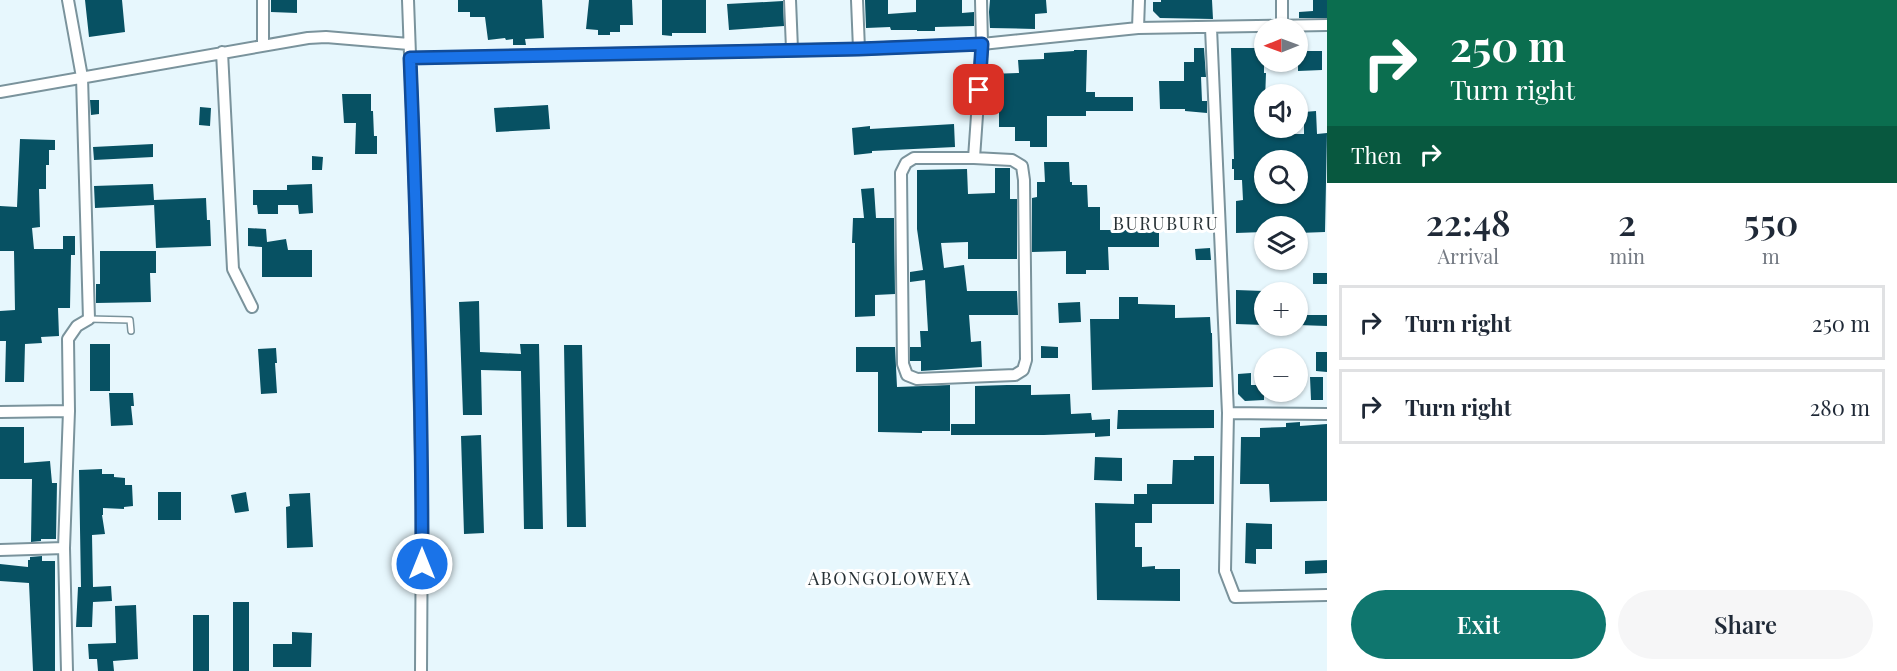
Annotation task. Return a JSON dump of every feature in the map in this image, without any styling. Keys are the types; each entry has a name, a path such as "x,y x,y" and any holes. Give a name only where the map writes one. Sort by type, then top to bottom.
{"street":[{"path":"67,671 64,548 69,411 68,339 76,326 89,319 82,77 68,0"},
{"path":"263,0 263,45"},
{"path":"408,0 416,191 422,500 422,671"},
{"path":"790,0 792,50"},
{"path":"857,0 859,49"},
{"path":"974,158 982,44 981,0"},
{"path":"1138,28 1139,0"},
{"path":"1282,0 1282,18"},
{"path":"1308,25 1327,25"},
{"path":"410,58 859,49 982,44 1138,28 1254,26"},
{"path":"1211,28 1228,413 1225,571 1235,597 1327,595"},
{"path":"0,92 308,38 326,37 409,44"},
{"path":"222,52 233,269 252,307"},
{"path":"914,158 974,158 1012,160 1022,166 1026,360 1023,370 1015,375 917,379 907,375 903,364 901,172 906,163 914,158"},
{"path":"0,412 69,411"},
{"path":"1228,413 1327,414"},
{"path":"0,550 64,548"}],"lane":[{"path":"89,319 130,320 131,331"}],"building":[{"path":"85,0 122,0 125,32 89,37"},
{"path":"271,0 297,0 297,13 271,12"},
{"path":"458,0 542,0 544,38 525,39 526,45 513,45 513,39 488,40 485,17 470,17 470,12 458,12"},
{"path":"589,0 632,0 633,25 620,25 620,32 610,32 610,35 598,35 598,30 586,29"},
{"path":"662,0 706,0 706,33 662,35"},
{"path":"865,0 888,0 888,14 916,12 916,0 962,0 962,13 974,12 974,26 935,27 935,31 891,30 890,27 866,28"},
{"path":"990,0 1046,0 1047,13 1035,14 1035,29 990,28"},
{"path":"1161,0 1212,0 1213,19 1160,18 1153,11 1153,2 1161,2"},
{"path":"1313,0 1327,0 1327,18 1299,18 1299,12 1313,11"},
{"path":"783,1 784,26 729,30 727,4"},
{"path":"1194,48 1204,48 1206,77 1201,77 1202,101 1207,101 1207,113 1185,111 1185,109 1160,109 1159,81 1184,81 1184,62 1194,62"},
{"path":"1231,48 1254,48 1254,72 1266,73 1266,84 1254,84 1254,138 1308,138 1308,112 1316,111 1317,134 1327,133 1325,232 1308,233 1308,216 1254,216 1254,232 1236,233 1236,201 1243,200 1242,180 1234,180 1232,159 1234,159"},
{"path":"1087,50 1086,92 1095,92 1095,97 1133,97 1133,111 1086,111 1086,116 1047,116 1047,147 1030,147 1030,141 1015,141 1015,127 999,127 999,99 991,99 990,74 1019,73 1018,60 1044,59 1044,53"},
{"path":"1308,51 1322,51 1322,70 1308,71"},
{"path":"342,94 371,94 377,154 355,154 356,123 344,123"},
{"path":"90,100 99,100 99,114 91,115"},
{"path":"548,105 550,129 496,132 494,108"},
{"path":"200,107 211,108 210,126 199,125"},
{"path":"954,124 955,147 872,151 872,153 854,155 852,128"},
{"path":"20,139 55,140 55,150 49,150 49,165 46,165 46,189 39,189 40,227 32,228 34,249 63,249 63,236 75,236 75,255 71,255 70,308 58,308 59,336 41,337 42,343 25,344 24,382 5,382 6,341 0,341 0,311 15,310 14,251 0,251 0,206 17,207"},
{"path":"153,144 153,157 94,160 93,147"},
{"path":"312,156 323,157 322,170 312,170"},
{"path":"1044,162 1069,162 1072,185 1087,185 1088,207 1100,207 1100,230 1159,230 1159,247 1108,247 1109,270 1086,270 1086,274 1066,274 1066,251 1032,252 1032,198 1037,197 1037,182 1045,182"},
{"path":"995,168 1010,168 1010,199 1017,199 1017,259 968,259 968,242 941,243 944,268 964,265 967,291 1017,291 1018,315 969,315 971,342 981,341 982,367 921,371 921,361 910,361 910,347 921,347 920,331 928,331 925,280 910,282 910,272 923,270 917,229 917,170 967,169 968,194 995,193"},
{"path":"153,184 154,200 206,198 211,246 156,248 154,203 154,205 95,208 94,186"},
{"path":"312,184 313,213 299,214 298,205 278,205 278,214 258,214 257,205 253,205 253,190 287,190 287,185"},
{"path":"874,188 876,218 894,218 895,294 875,295 875,316 855,317 853,218 864,218 861,189"},
{"path":"248,228 266,229 267,242 286,239 288,250 312,250 312,277 262,277 262,247 248,246"},
{"path":"1210,248 1211,260 1196,260 1195,249"},
{"path":"100,251 156,251 156,273 150,273 151,302 96,303 96,284 100,284"},
{"path":"1313,273 1327,273 1327,284 1313,284"},
{"path":"1236,290 1254,291 1254,325 1236,324"},
{"path":"1119,297 1138,297 1138,304 1175,305 1175,318 1210,317 1213,387 1092,390 1090,319 1119,319"},
{"path":"479,301 480,352 521,354 520,344 539,344 543,529 524,529 521,371 481,370 482,415 463,415 459,302"},
{"path":"1080,302 1081,322 1059,323 1058,303"},
{"path":"1308,315 1327,315 1327,326 1308,325"},
{"path":"90,344 110,344 110,391 90,391"},
{"path":"564,345 582,345 586,527 567,527"},
{"path":"1041,346 1058,347 1058,358 1041,358"},
{"path":"856,347 895,347 897,387 950,385 950,431 878,432 878,372 856,372"},
{"path":"276,348 277,393 261,394 258,349"},
{"path":"1316,352 1327,352 1327,372 1316,371"},
{"path":"1251,373 1254,401 1245,401 1238,394 1238,374"},
{"path":"1310,377 1323,377 1323,400 1311,400"},
{"path":"1031,385 1031,395 1070,394 1071,414 1091,413 1092,420 1110,419 1110,436 1095,437 1095,433 951,435 951,424 975,424 975,386"},
{"path":"109,393 133,393 134,406 131,406 133,425 111,426"},
{"path":"1118,410 1214,410 1214,428 1117,429"},
{"path":"1300,422 1300,426 1327,424 1327,501 1270,502 1269,484 1240,484 1241,437 1260,437 1260,428 1286,427 1286,423"},
{"path":"0,427 24,427 24,463 50,461 52,483 57,483 56,539 31,542 32,479 0,479"},
{"path":"481,435 484,533 464,534 461,436"},
{"path":"1194,456 1214,456 1214,504 1152,504 1152,523 1135,523 1135,547 1142,547 1142,567 1180,569 1180,601 1097,600 1095,503 1134,504 1134,494 1147,494 1147,484 1172,484 1173,460 1194,460"},
{"path":"1095,457 1122,458 1122,481 1094,480"},
{"path":"102,469 102,474 114,474 114,477 125,478 125,485 132,485 133,506 124,507 124,509 103,508 105,534 92,535 93,587 111,586 112,601 93,602 92,627 76,627 78,587 81,587 79,470"},
{"path":"158,492 181,492 181,520 158,520"},
{"path":"246,492 249,511 235,513 231,495"},
{"path":"310,493 313,547 287,548 286,507 290,506 289,494"},
{"path":"1246,523 1272,524 1272,549 1256,549 1256,564 1245,563"},
{"path":"42,556 42,561 55,561 55,671 33,671 29,583 0,581 0,564 28,567 30,557"},
{"path":"1327,560 1327,573 1305,574 1305,561"},
{"path":"233,602 249,602 249,671 233,671"},
{"path":"136,605 138,659 113,661 114,671 98,671 97,659 89,659 88,644 116,643 115,606"},
{"path":"193,615 209,615 209,671 193,671"},
{"path":"292,632 312,633 311,667 273,667 273,644 292,644"}],"district":[{"name":"BURUBURU","path":"1166,224"},
{"name":"ABONGOLOWEYA","path":"890,579"}],"route":[{"path":"422,564 416,191 410,58 859,49 982,44 979,90"}]}
